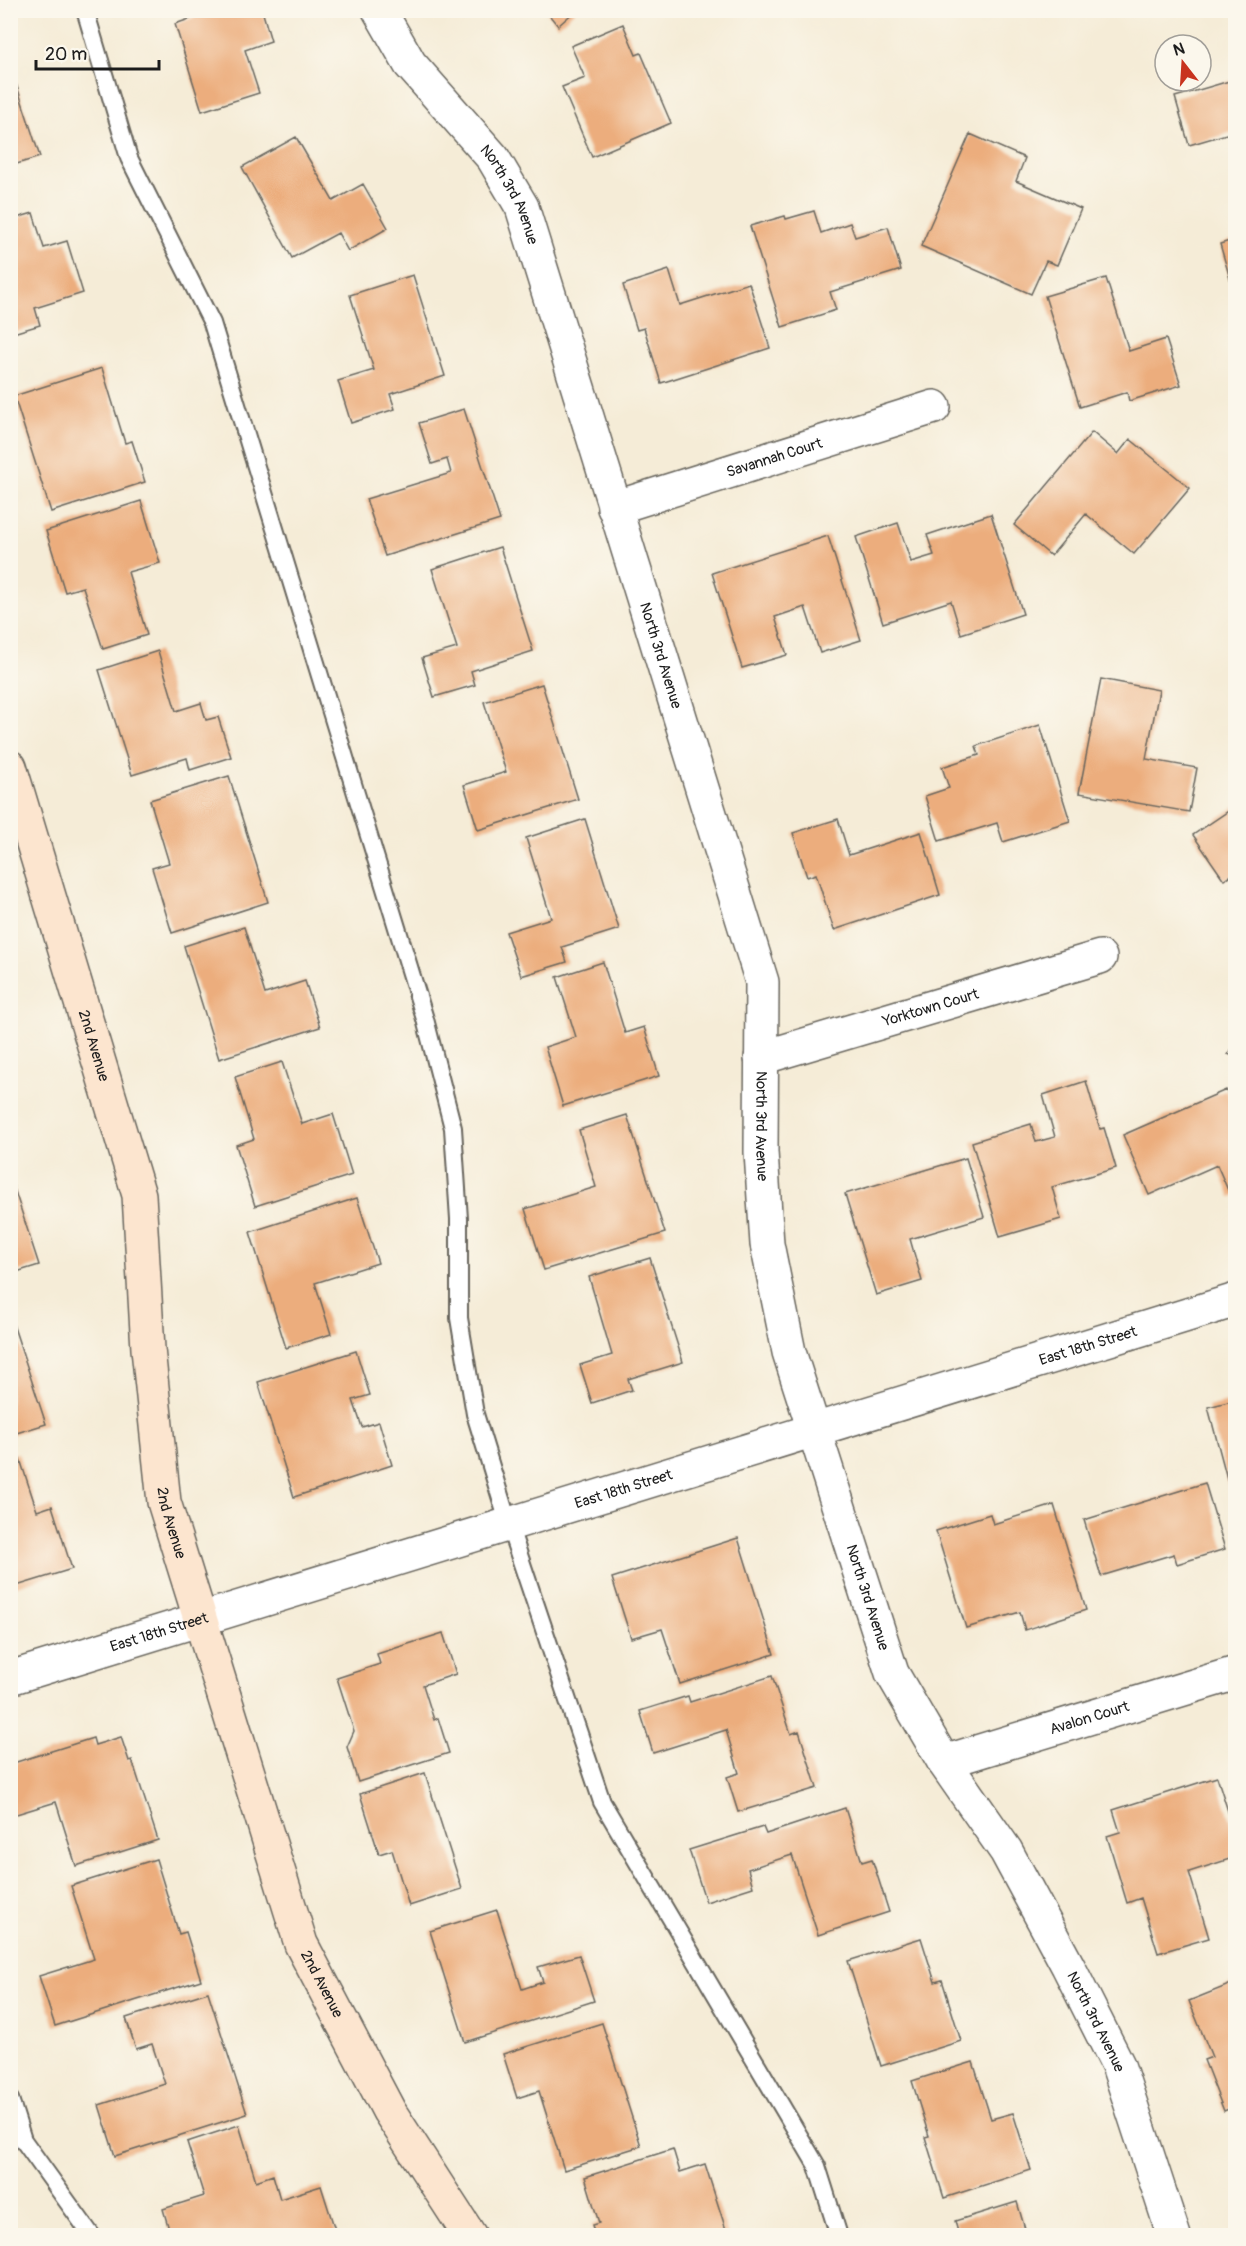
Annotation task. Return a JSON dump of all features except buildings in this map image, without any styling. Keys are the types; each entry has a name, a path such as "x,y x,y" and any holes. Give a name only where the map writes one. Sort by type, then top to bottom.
{"street":[{"name":"North 3rd Avenue","path":"379,10 410,64 493,158 522,207 762,982 761,1152 767,1244 789,1352 892,1673 944,1762 1006,1851 1118,2065 1174,2235"},
{"name":"Savannah Court","path":"614,508 934,407"},
{"name":"2nd Avenue","path":"10,767 139,1195 148,1349 164,1502 301,1944 389,2110 470,2235"},
{"name":"Yorktown Court","path":"761,1058 1100,957"},
{"name":"East 18th Street","path":"10,1678 508,1522 1236,1300"},
{"name":"Avalon Court","path":"944,1762 1236,1673"}],"lane":[{"path":"85,10 129,158 212,323 425,1019 453,1128 459,1219 459,1318 475,1414 508,1522 602,1802 817,2166 839,2235"},
{"path":"10,2099 23,2140 92,2235"}]}
